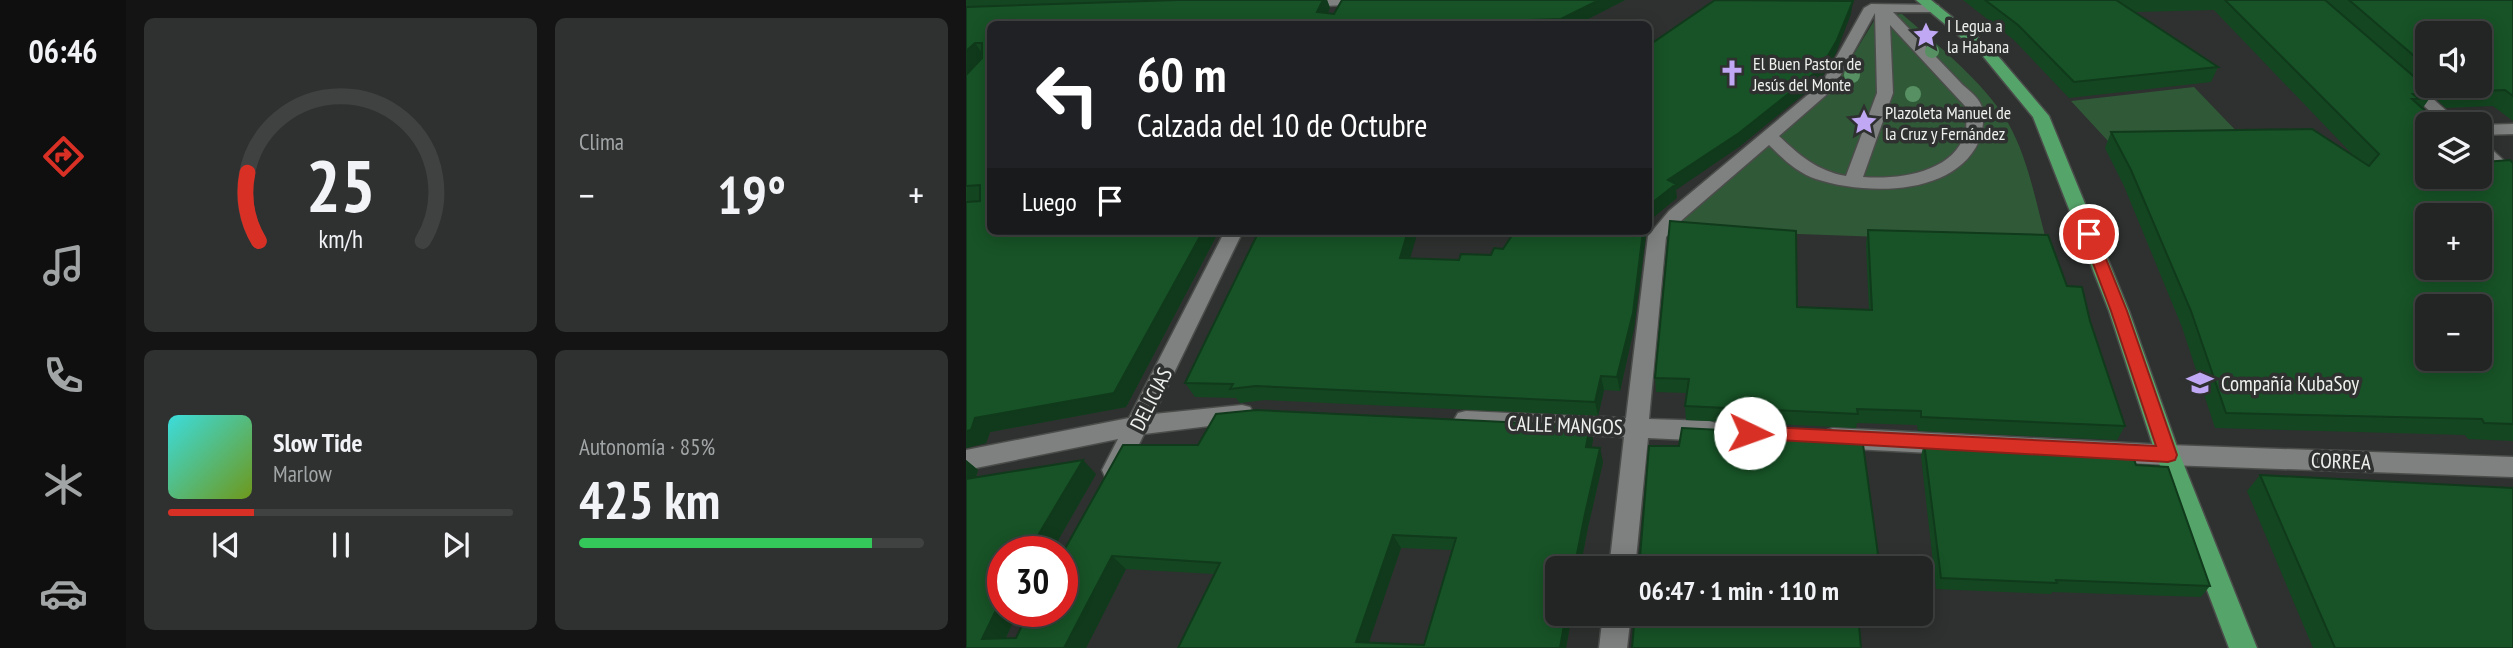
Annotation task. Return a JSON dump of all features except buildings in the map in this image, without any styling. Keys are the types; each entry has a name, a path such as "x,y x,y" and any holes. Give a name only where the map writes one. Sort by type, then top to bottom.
{"main road":[{"path":"1928,4 1987,52 2041,116 2119,311 2168,455 2243,648"}],"street":[{"path":"1288,3 1341,5 1371,0"},
{"path":"1870,8 1928,4"},
{"path":"1623,556 1657,236 1676,215 1828,86 1870,8"},
{"path":"1769,136 1798,163 1821,175 1852,182 1894,183 1942,170 1964,156 1973,143 1977,120 1973,105 1870,8"},
{"path":"1852,182 1885,93 1870,8"},
{"path":"2393,71 2439,112"},
{"path":"2492,130 2513,129"},
{"path":"2492,159 2513,178"},
{"name":"DELICIAS","path":"1101,494 1139,425 1232,235"},
{"path":"966,460 1139,425 1265,412"},
{"name":"CALLE MANGOS","path":"1445,420 1736,433"},
{"path":"1806,436 2168,455"},
{"name":"CORREA","path":"2168,455 2513,467"},
{"path":"1614,648 1616,626"}],"green space":[{"path":"1902,14 1944,50 1986,92 2007,121 2026,165 2047,243 1665,229 1832,90 1877,16"},
{"path":"2194,87 2243,138 2108,141 2071,101"}],"place":[{"name":"I Legua a la Habana","path":"1926,35"},
{"name":"El Buen Pastor de Jesús del Monte","path":"1732,73"},
{"name":"Plazoleta Manuel de la Cruz y Fernández","path":"1864,122"},
{"name":"Compañía KubaSoy","path":"2200,383"}],"route":[{"path":"1750,433 2168,455 2119,311 2089,234"}]}
